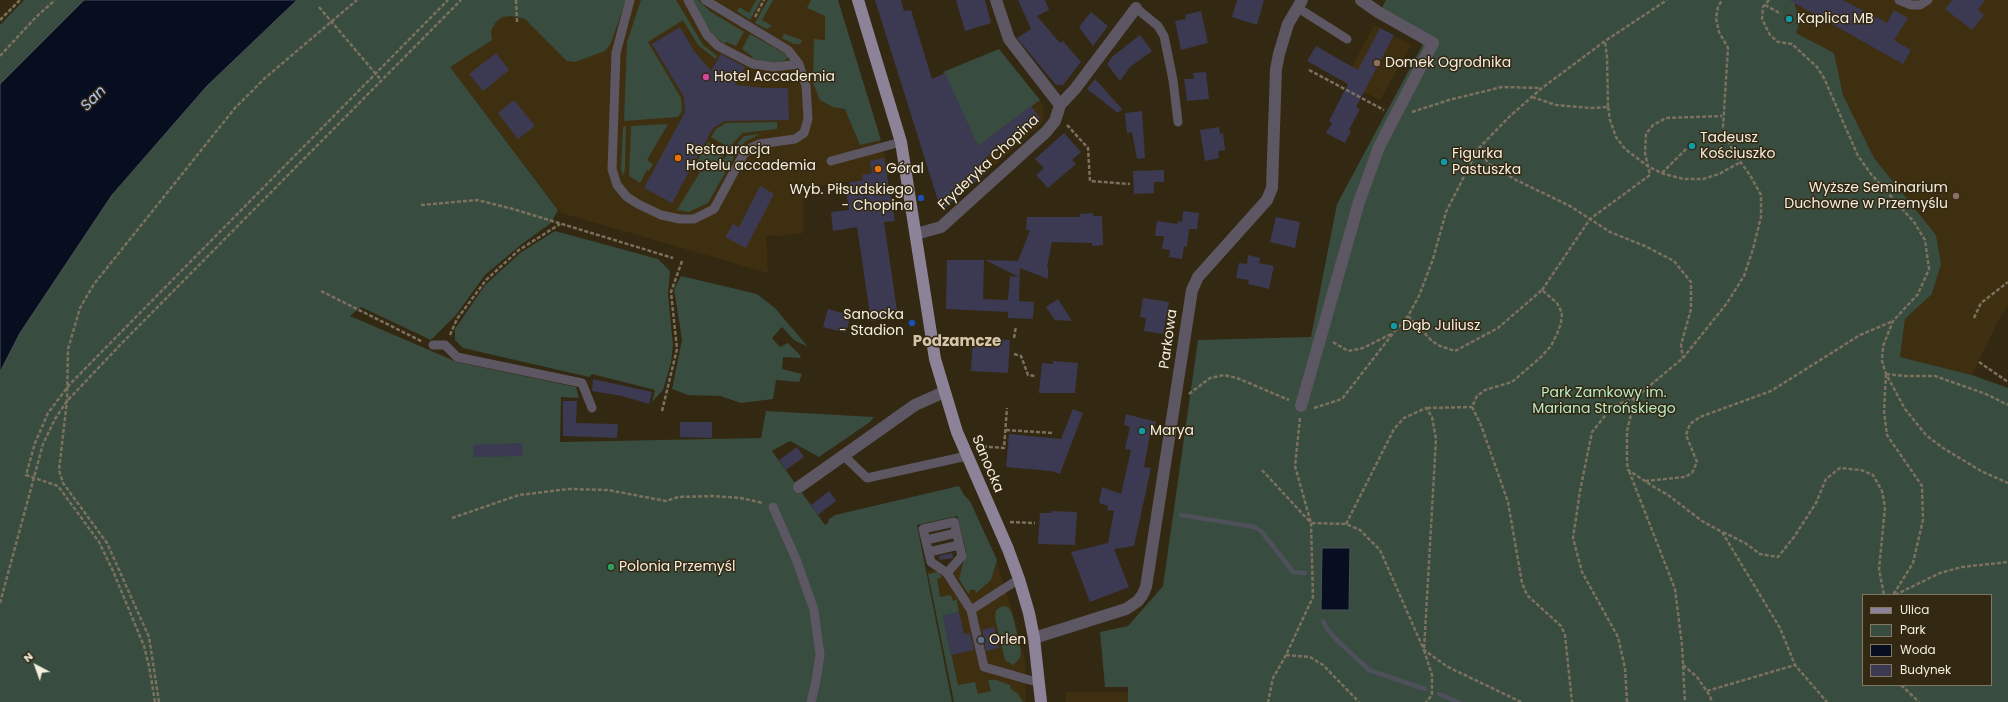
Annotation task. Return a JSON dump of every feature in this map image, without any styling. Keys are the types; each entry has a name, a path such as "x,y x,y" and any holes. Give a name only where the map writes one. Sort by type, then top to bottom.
{"main road":[{"name":"Sanocka","path":"858,0 901,142 935,359 957,432 1008,549 1019,579 1029,613 1034,638 1041,702"}],"street":[{"path":"996,0 1009,39 1060,104"},
{"path":"1302,406 1359,202 1379,147 1394,115 1433,43 1378,12 1361,0"},
{"name":"Parkowa","path":"1034,638 1126,609 1138,601 1146,587 1176,400 1190,297 1198,277 1267,200 1272,188 1276,69 1288,24 1300,4"},
{"name":"Fryderyka Chopina","path":"916,234 942,227 1046,132 1055,122 1060,104 1075,89 1136,8"},
{"path":"799,487 915,405 944,392"}],"lane":[{"path":"630,0 616,53 612,169 617,185 627,196 638,204 661,215 680,219 694,219 714,209 743,155 750,148 758,144 795,139 804,132 808,119 806,86 799,64 788,50 749,28 705,0"},
{"path":"688,0 707,35 718,46 753,64 774,67 799,64"},
{"path":"1899,0 1911,5 1920,5 1928,0"},
{"path":"1300,4 1347,39"},
{"name":"Fryderyka Chopina","path":"1136,8 1158,26 1164,36 1173,80 1178,122"},
{"path":"831,161 901,142"},
{"path":"433,345 445,345 457,357 582,383 592,408"},
{"path":"843,456 867,478 967,456"},
{"path":"773,507 796,559 814,610 820,654 811,702"},
{"path":"947,573 962,556 954,522 924,529 926,540 931,562 947,573 971,610 984,667 1040,683"},
{"path":"929,552 959,545"},
{"path":"971,610 1019,579"}],"path":[{"path":"0,20 20,0"},
{"path":"0,56 36,17 55,0"},
{"path":"159,702 149,637 107,543 63,483 59,470 67,401 68,349 80,308 94,284 235,108 265,78 357,0"},
{"path":"155,702 144,646 105,554 58,486 26,475 35,443 48,413 67,389 448,0"},
{"path":"0,604 44,444 55,419 67,401 127,338 461,0"},
{"path":"516,0 517,22"},
{"path":"749,28 764,0"},
{"path":"1176,400 1188,394 1210,378 1224,375 1237,378 1309,409 1329,405 1342,399 1408,316 1419,296 1433,259 1446,212 1478,149 1510,116 1542,88 1605,41 1668,0"},
{"path":"1628,702 1625,668 1618,637 1582,572 1573,538 1580,491 1592,432 1613,406 1635,398 1683,358 1727,303 1744,276 1753,249 1761,217 1761,195 1750,175 1739,163 1723,127 1722,116 1728,48 1719,32 1716,18 1718,7 1722,0"},
{"path":"1645,482 1684,477 1692,473 1697,462 1686,435 1690,424 1700,417 1771,391 1860,335 1892,321 1918,294 1930,269 1925,240 1914,222 1870,174 1858,156 1824,78 1817,67 1792,44 1778,42 1770,35 1762,19 1763,7 1769,0"},
{"path":"1765,5 1781,14"},
{"path":"319,8 382,80"},
{"path":"1605,41 1610,120 1616,137 1625,149 1649,167 1662,173 1684,178 1703,179 1719,174 1739,163"},
{"path":"1309,70 1394,115 1414,112 1449,100 1502,87 1542,88"},
{"path":"1532,97 1556,105 1590,108 1608,107"},
{"path":"1408,316 1432,341 1440,346 1455,351 1498,328 1542,290 1590,220 1650,175 1645,154 1646,134 1653,125 1666,118 1722,116"},
{"path":"1066,123 1088,148 1090,181 1130,184"},
{"path":"1478,149 1489,164 1542,195 1570,206 1610,232 1645,246 1674,261 1691,282 1691,309 1681,345 1683,358"},
{"path":"1662,173 1686,150"},
{"path":"421,205 478,200 513,209 672,258"},
{"path":"445,345 457,319 486,280 519,250 560,224"},
{"path":"662,411 677,349 670,292 682,261"},
{"path":"1974,318 1981,303 2008,282"},
{"path":"1542,290 1557,303 1562,313 1561,323 1551,346 1541,357 1512,382 1485,390 1477,396 1473,401 1472,407 1481,425 1508,502 1522,584 1527,595 1561,626 1565,635 1572,702"},
{"path":"322,291 422,342 433,345"},
{"path":"1892,321 1883,346 1882,361 1886,374 1905,409 1926,435 1943,448 1980,471 2008,483"},
{"path":"1014,338 1016,326"},
{"path":"1322,332 1337,346 1348,351 1363,348 1394,332"},
{"path":"1014,354 1021,356 1028,375 1035,376"},
{"path":"1978,362 2008,382"},
{"path":"1886,374 1905,376 1935,376 1986,394 2008,404"},
{"path":"1886,374 1884,411 1887,435 1922,486 1923,520 1913,563 1895,594"},
{"path":"1635,398 1627,431 1628,470 1675,589 1683,665 1685,702"},
{"path":"1268,702 1273,678 1286,655 1313,597 1311,523 1295,466 1302,406"},
{"path":"1346,524 1394,429 1404,418 1416,411 1426,408 1472,407"},
{"path":"974,446 1004,448 1007,408"},
{"path":"1424,650 1436,439 1432,417 1426,408"},
{"path":"1006,430 1052,433"},
{"path":"1628,470 1668,495 1702,521 1745,543 1760,554 1778,557 1794,537 1816,503 1826,479 1840,468 1861,470 1873,476 1882,491 1885,507 1879,569 1884,594"},
{"path":"1262,470 1311,523 1346,524 1360,530 1380,550 1424,650 1432,674 1432,696 1426,702"},
{"path":"452,518 519,495 570,489 608,490 666,501 678,497 713,496 741,498 762,502 773,507"},
{"path":"1007,521 1035,523"},
{"path":"1722,532 1780,628 1795,665 1827,702"},
{"path":"1896,594 1940,573 1962,567 2008,562"},
{"path":"1424,650 1448,667 1521,702"},
{"path":"1286,655 1310,657 1322,664 1359,702"},
{"path":"1683,665 1696,677 1707,691 1712,702"},
{"path":"1707,691 1795,665"},
{"path":"1902,686 1919,702"}],"shaded area":[{"name":"Hotel Accademia","path":"519,0 832,0 868,109 885,155 890,175 803,189 803,233 780,236 766,235 768,273 561,213 450,67 467,37"},
{"name":"Wyższe Seminarium Duchowne w Przemyślu","path":"1796,0 2008,0 2008,306 1998,321 1972,375 1900,357 1905,319 1932,294 1941,264 1936,235 1874,158 1843,95 1834,53 1796,33"},
{"name":"Domek Ogrodnika","path":"1374,25 1411,45 1380,100 1344,82"},
{"path":"1040,100 1043,106 1043,122 987,172 978,147"},
{"name":"Orlen","path":"995,557 1015,620 1025,660 1026,702 955,702 927,571"},
{"path":"1066,692 1131,692 1132,702 1066,702"}],"green space":[{"path":"24,0 84,0 0,84 0,25"},
{"path":"297,0 626,0 611,43 605,51 575,62 567,61 525,19 511,16 502,17 495,23 491,31 492,40 450,67 558,210 551,223 522,244 485,275 456,315 431,340 361,307 350,316 457,362 576,387 579,398 561,397 560,442 761,438 766,411 874,417 870,422 819,457 790,441 772,451 825,525 829,522 828,520 835,515 959,486 964,495 970,501 997,560 991,580 976,593 975,590 969,590 970,594 968,593 959,579 966,551 957,516 917,525 952,702 0,702 0,372 20,333 112,195 207,86"},
{"path":"641,0 676,0 703,45 717,56 716,59 698,45 683,20 648,42 681,98 682,111 678,117 624,121 627,42"},
{"path":"692,0 698,0 711,12 744,32 736,46 726,42 724,44 712,34"},
{"path":"756,0 761,0 750,20 737,11 739,7 749,13"},
{"path":"768,0 773,0 762,20 772,26 767,29 755,23"},
{"path":"811,0 838,0 881,140 860,145 845,109 833,107 820,100 813,83 814,39 825,40 825,16 807,8"},
{"name":"Park Zamkowy im. Mariana Strońskiego","path":"1386,0 1796,0 1795,5 1800,22 1796,33 1834,53 1843,95 1874,158 1936,235 1941,264 1932,294 1905,319 1900,357 1972,375 2008,388 2008,702 1128,702 1128,687 1105,687 1100,632 1128,626 1163,586 1198,340 1311,337 1337,204 1423,44 1377,17"},
{"path":"750,34 788,57 786,60 772,63 752,59 753,57 742,49"},
{"path":"784,34 802,40 800,44 794,44 782,38"},
{"path":"999,49 1040,100 978,147 943,72"},
{"path":"777,122 777,129 742,133 729,148 711,137 716,129 726,123"},
{"path":"668,124 647,160 653,164 649,171 647,170 640,183 629,176 631,126"},
{"path":"626,126 625,169 623,176 621,169 623,127"},
{"path":"760,134 746,141 737,152 733,149 744,136"},
{"path":"708,142 726,152 716,164 702,168 695,165"},
{"path":"729,153 734,157 708,203 689,212 677,210 700,172 716,168"},
{"path":"555,231 658,259 670,271 668,294 673,345 671,363 663,390 652,402 655,390 592,374 589,377 463,348 455,340 455,329 485,285 520,253"},
{"path":"681,276 757,294 775,308 808,347 794,340 782,327 772,338 780,347 788,343 799,354 801,358 783,357 782,369 802,374 799,382 776,380 773,399 741,403 720,396 688,395 672,389 682,340 674,289"},
{"path":"938,572 942,577 937,579 940,597 951,595 953,601 956,600 956,596 959,612 943,616 958,685 975,682 978,694 991,691 988,680 996,680 1010,685 1011,689 1018,694 1023,702 954,702 928,574"},
{"path":"1002,606 1008,607 1012,613 1021,651 1020,658 1013,665 1005,660 995,618 996,610"}],"water":[{"name":"San","path":"84,0 297,0 207,86 112,195 20,333 0,372 0,84"},
{"path":"1322,548 1350,548 1349,610 1321,610"}],"building":[{"path":"875,0 901,0 904,11 911,10 932,79 945,73 978,146 1031,106 1040,118 983,160 987,172 946,207 940,207"},
{"path":"956,0 985,0 991,23 965,31"},
{"path":"1018,0 1045,0 1049,10 1037,16 1060,43 1063,41 1081,62 1063,85 1056,85 1017,38 1031,29"},
{"path":"1237,0 1264,0 1257,25 1232,17"},
{"path":"1789,0 1843,0 1887,23 1894,10 1908,18 1894,40 1911,50 1903,64"},
{"path":"1952,0 1985,0 1978,10 1984,15 1972,30 1945,9"},
{"path":"1201,11 1208,43 1181,50 1175,21 1186,19 1185,15"},
{"path":"1091,12 1108,26 1093,46 1079,27"},
{"name":"Hotel Accademia","path":"680,27 694,51 711,71 721,54 745,67 735,85 765,88 788,88 789,120 725,121 713,128 672,203 644,188 685,112 684,97 652,44"},
{"path":"1380,28 1394,35 1356,107 1360,109 1349,130 1351,131 1345,143 1326,133 1332,123 1329,121 1348,84 1307,61 1316,46 1358,70"},
{"path":"1140,35 1152,51 1130,67 1120,81 1107,64 1113,56"},
{"path":"496,53 509,70 483,91 469,74"},
{"path":"1206,72 1209,99 1187,101 1184,79 1194,79 1193,73"},
{"path":"1095,79 1122,109 1118,113 1087,89"},
{"path":"514,100 535,126 518,139 498,113"},
{"path":"1142,111 1145,158 1137,159 1132,132 1127,133 1125,113"},
{"path":"1219,127 1220,134 1223,133 1225,150 1218,151 1219,158 1205,161 1200,130"},
{"path":"1064,133 1081,152 1072,160 1076,164 1048,188 1036,175 1044,168 1035,159"},
{"path":"884,158 895,221 884,222 898,317 871,321 857,227 833,231 831,212 849,210 846,190 850,189 849,182 863,180 862,175 872,173 870,161"},
{"path":"1164,170 1164,182 1154,182 1154,193 1134,194 1133,171"},
{"path":"760,186 774,194 746,248 725,237 733,224 739,227"},
{"path":"1183,211 1199,213 1197,229 1189,229 1187,247 1184,246 1182,259 1169,257 1170,250 1162,249 1164,236 1155,236 1157,221 1178,224 1178,221 1182,222"},
{"path":"1093,213 1093,216 1102,216 1103,245 1092,246 1092,243 1052,242 1047,266 1048,279 1020,268 1019,301 1034,302 1033,319 1008,318 1008,312 946,309 947,260 984,260 983,299 1008,300 1010,276 1019,277 985,260 1018,261 1030,230 1026,230 1027,217 1080,217 1080,214"},
{"path":"1276,217 1300,222 1295,248 1270,242"},
{"path":"1248,255 1260,258 1259,263 1274,266 1269,289 1248,284 1249,280 1236,278 1239,263 1247,264"},
{"path":"1143,298 1169,302 1163,334 1144,331 1146,318 1140,317"},
{"path":"1058,299 1072,321 1055,320 1046,307"},
{"path":"828,309 846,314 845,317 850,318 846,333 823,327"},
{"path":"973,338 1010,340 1008,373 971,371"},
{"path":"1053,361 1078,363 1075,393 1039,393 1042,363 1053,364"},
{"path":"593,379 652,392 649,404 622,396 592,391"},
{"path":"563,401 577,401 576,423 618,424 617,438 563,436"},
{"path":"1073,409 1083,413 1060,474 1051,471 1006,467 1009,434 1061,439"},
{"path":"1126,414 1156,422 1153,435 1150,435 1144,467 1151,468 1134,546 1114,549 1129,587 1090,602 1071,552 1108,543 1114,511 1107,510 1108,506 1099,503 1102,487 1121,494 1131,450 1125,449 1130,427 1124,425"},
{"path":"680,422 712,422 712,438 680,437"},
{"path":"522,443 523,456 474,457 473,445"},
{"path":"797,447 804,457 786,470 779,460"},
{"path":"829,491 836,501 818,515 811,505"},
{"path":"1051,511 1077,512 1075,545 1038,544 1040,513 1052,513"},
{"path":"952,553 953,558 940,560 939,556"},
{"path":"959,612 964,634 970,633 974,650 951,655 943,616"},
{"path":"994,627 999,648 986,651 982,630"}],"waterway":[{"path":"1181,515 1255,527 1262,532 1293,572 1305,573"},
{"path":"1323,621 1327,629 1336,639 1369,670 1425,689"},
{"path":"1439,694 1458,702"}],"place":[{"name":"Kaplica MB","path":"1789,19"},
{"name":"Domek Ogrodnika","path":"1377,63"},
{"name":"Hotel Accademia","path":"706,77"},
{"name":"Tadeusz Kościuszko","path":"1692,146"},
{"name":"Restauracja Hotelu accademia","path":"678,158"},
{"name":"Figurka Pastuszka","path":"1444,162"},
{"name":"Góral","path":"878,169"},
{"name":"Wyższe Seminarium Duchowne w Przemyślu","path":"1956,196"},
{"name":"Wyb. Piłsudskiego - Chopina","path":"921,198"},
{"name":"Sanocka - Stadion","path":"912,323"},
{"name":"Dąb Juliusz","path":"1394,326"},
{"name":"Marya","path":"1142,431"},
{"name":"Polonia Przemyśl","path":"611,567"},
{"name":"Orlen","path":"981,640"}],"district":[{"name":"Podzamcze","path":"957,342"}]}
